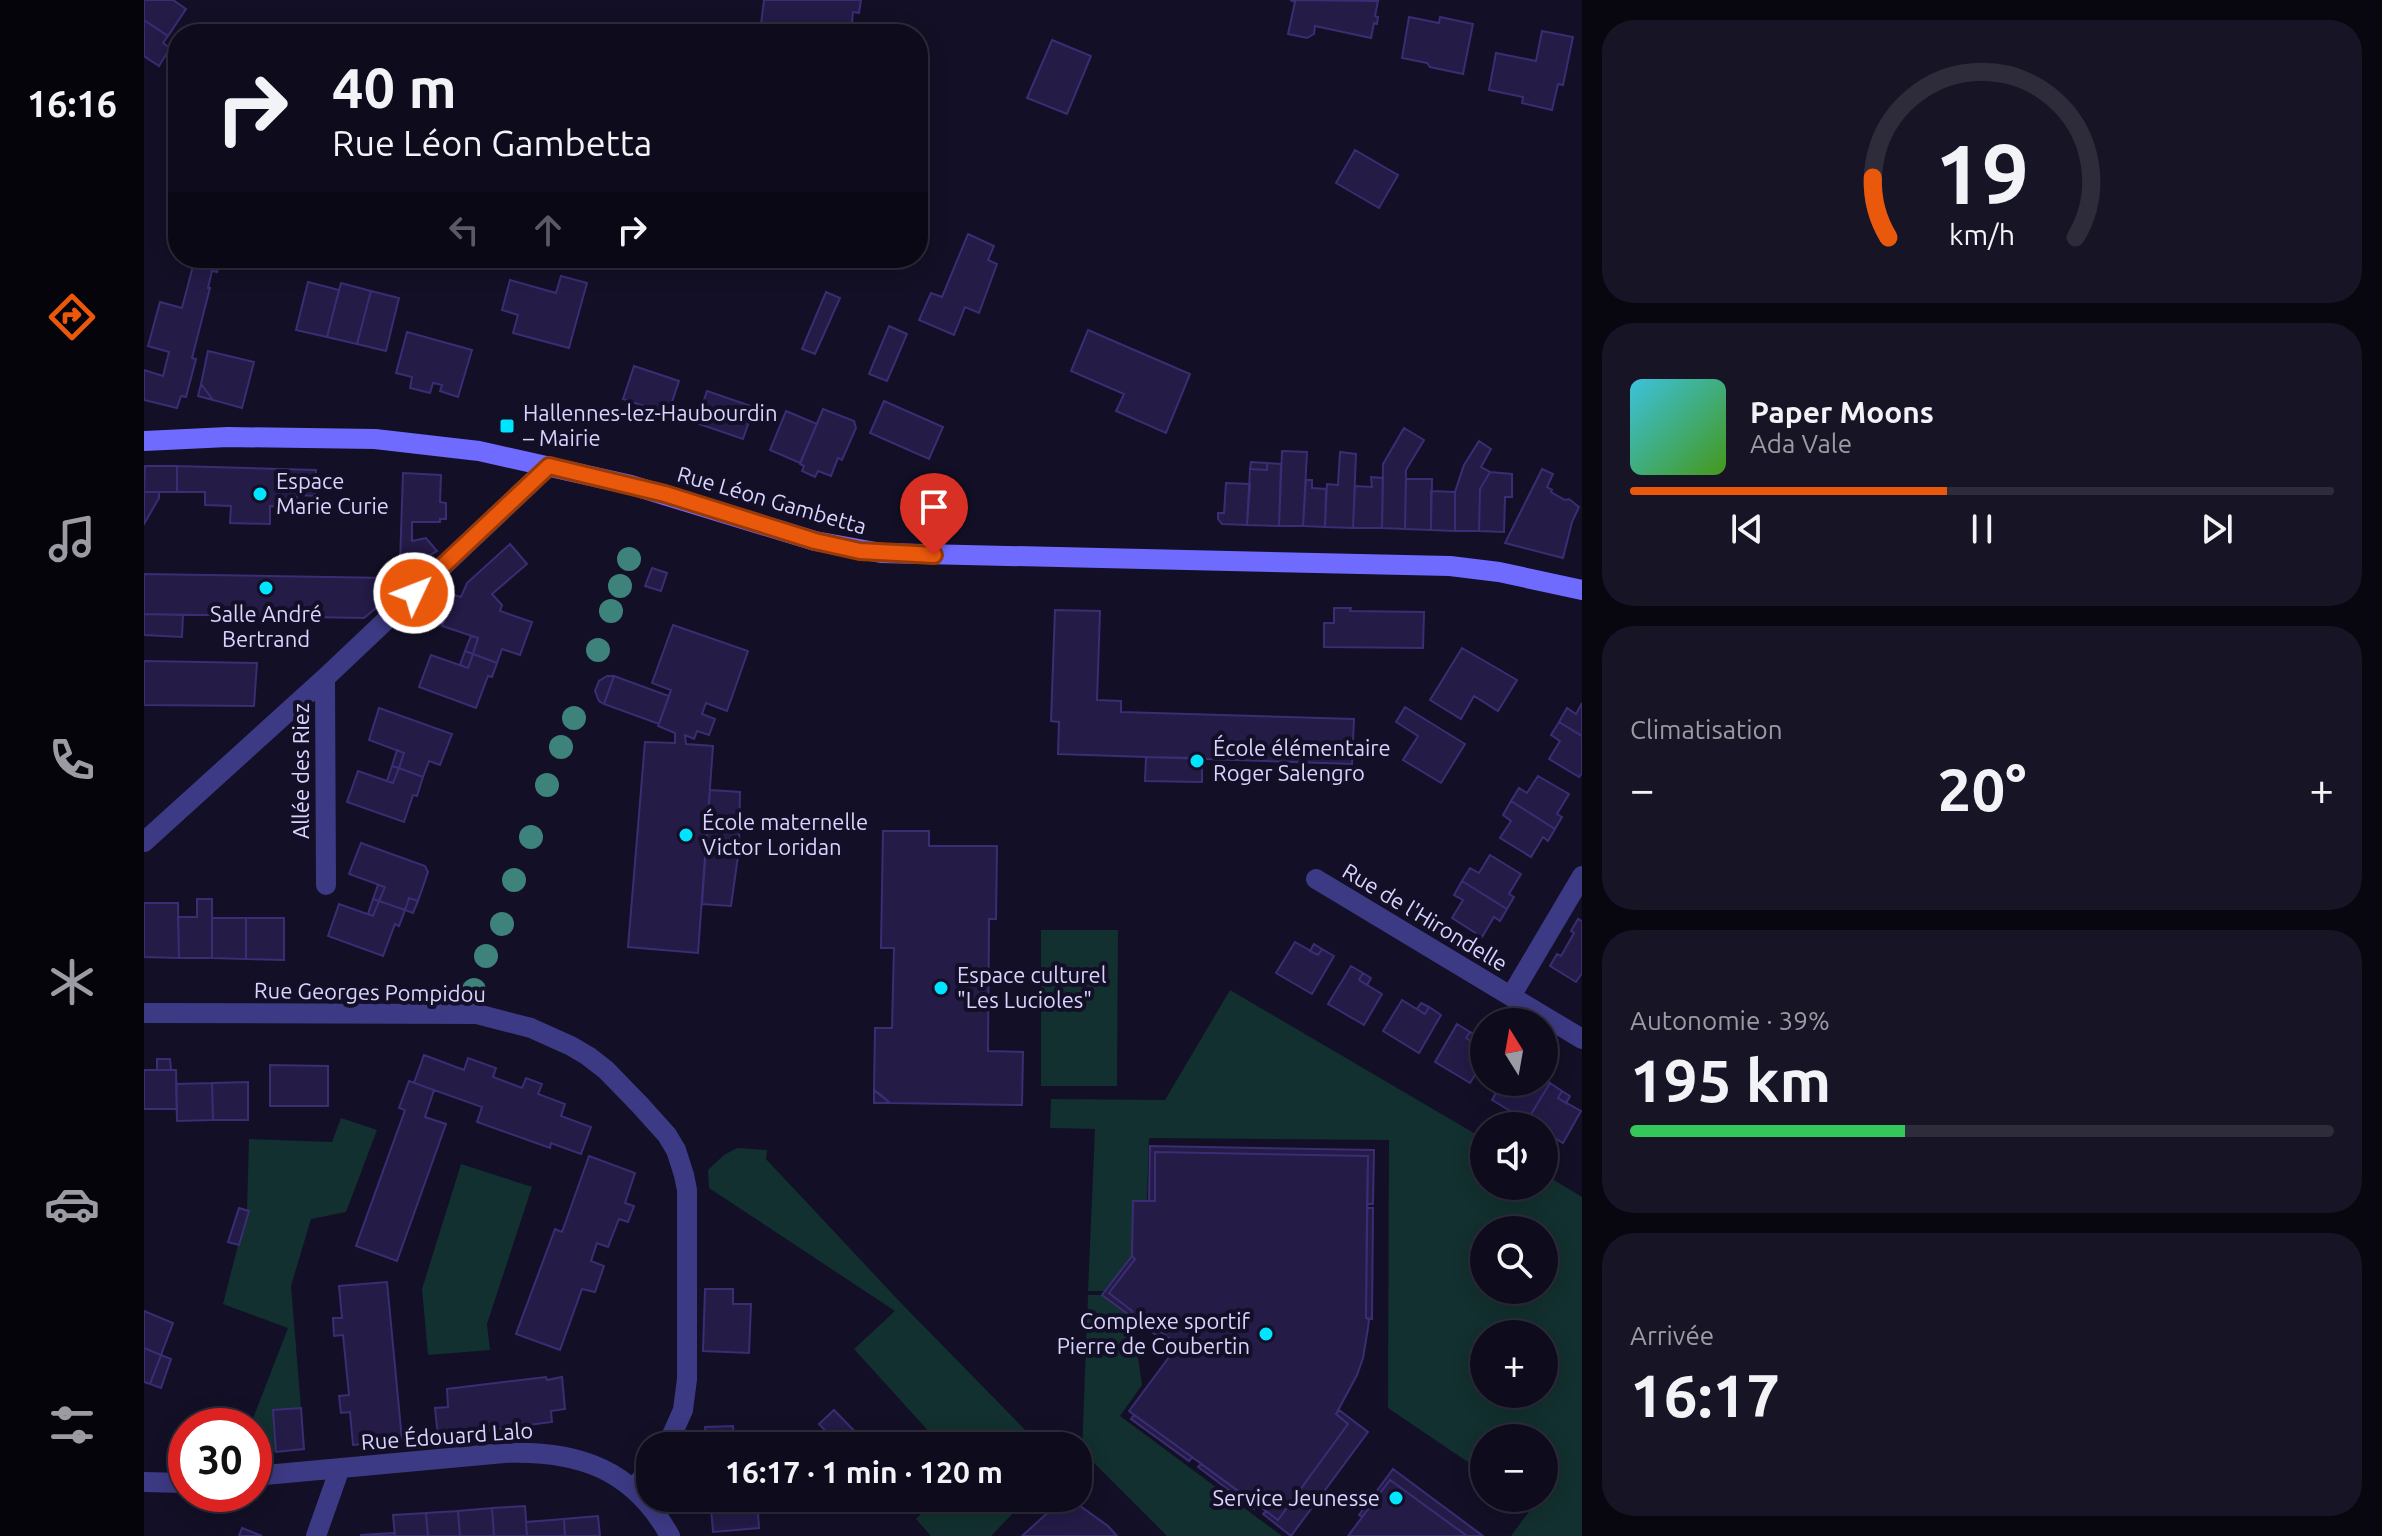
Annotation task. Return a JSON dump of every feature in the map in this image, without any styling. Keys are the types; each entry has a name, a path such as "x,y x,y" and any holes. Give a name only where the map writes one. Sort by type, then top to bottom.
{"street":[{"name":"Rue Léon Gambetta","path":"144,441 228,437 375,439 479,451 665,494 815,541 860,551 1450,566 1499,572 1582,590"},
{"name":"Allée des Riez","path":"326,885 325,678 549,466"},
{"path":"144,842 325,678"},
{"name":"Rue de l'Hirondelle","path":"1511,996 1582,876"},
{"name":"Rue de l'Hirondelle","path":"1316,879 1582,1039"},
{"name":"Rue Georges Pompidou","path":"144,1013 477,1014 511,1021 551,1037 579,1050 606,1070 667,1135 676,1150 684,1175 687,1210 687,1379 683,1410 673,1432"},
{"name":"Rue Édouard Lalo","path":"272,1474 504,1453 545,1453 582,1461 609,1472 634,1488 670,1536"},
{"name":"Rue Édouard Lalo","path":"316,1536 340,1468"},
{"path":"144,1482 168,1483"}],"green space":[{"path":"1041,930 1118,930 1117,1086 1041,1086"},
{"path":"1230,990 1470,1131 1470,1200 1558,1200 1558,1182 1582,1197 1582,1536 1511,1536 1529,1512 1558,1512 1558,1424 1470,1424 1470,1464 1388,1408 1389,1140 1149,1138 1147,1201 1133,1201 1132,1256 1105,1291 1088,1291 1095,1129 1050,1128 1051,1099 1165,1100"},
{"path":"341,1118 377,1130 346,1212 311,1219 291,1286 301,1408 273,1410 276,1452 272,1452 272,1408 257,1408 288,1328 223,1304 247,1210 249,1139 332,1142"},
{"path":"737,1148 767,1150 766,1159 1027,1432 929,1432 854,1349 895,1311 709,1188 708,1170"},
{"path":"461,1164 532,1187 487,1324 490,1350 428,1355 422,1289"},
{"path":"1088,1295 1102,1295 1132,1317 1142,1385 1120,1416 1282,1536 1167,1536 1092,1461 1092,1432 1083,1432"},
{"path":"923,1512 1014,1512 991,1536 931,1536 916,1519"}],"building":[{"path":"144,0 173,0 186,9 176,24 168,24 168,36 144,20"},
{"path":"764,0 861,0 859,13 853,12 852,24 761,24"},
{"path":"1290,0 1378,1 1377,24 1374,23 1371,38 1315,26 1314,34 1307,38 1288,34 1295,2"},
{"path":"1409,17 1439,23 1440,17 1473,24 1463,74 1402,58"},
{"path":"144,20 168,36 163,43 168,47 168,51 159,66 144,56"},
{"path":"1542,31 1573,37 1563,85 1558,84 1552,110 1522,103 1523,97 1489,90 1496,53 1536,61"},
{"path":"1052,40 1091,56 1067,114 1027,98"},
{"path":"1355,150 1398,175 1379,208 1336,183"},
{"path":"968,234 994,246 988,260 997,264 979,313 965,307 954,335 919,320 931,293 942,297"},
{"path":"192,268 218,268 217,272 212,271 186,397 181,396 177,408 144,400 144,370 163,376 169,352 148,346 160,302 182,308"},
{"path":"561,276 587,283 569,348 513,333 518,315 502,310 510,280 556,293"},
{"path":"308,282 339,290 327,337 296,330"},
{"path":"341,283 371,291 357,344 327,337"},
{"path":"371,291 399,298 386,351 357,344"},
{"path":"826,292 840,298 815,354 802,349"},
{"path":"889,326 907,334 887,381 869,374"},
{"path":"1088,330 1190,374 1166,433 1116,411 1124,394 1071,371"},
{"path":"407,332 472,350 458,397 440,391 442,385 433,383 430,393 410,388 412,377 396,373"},
{"path":"208,351 254,362 242,408 213,400 201,384"},
{"path":"634,366 679,381 668,414 623,399"},
{"path":"201,384 213,400 198,396"},
{"path":"707,391 754,407 743,439 696,423"},
{"path":"884,401 943,427 929,459 870,433"},
{"path":"823,409 854,421 856,428 831,476 818,471 815,477 802,471 804,466 800,464"},
{"path":"786,411 817,424 800,463 770,450"},
{"path":"1404,428 1424,440 1406,470 1405,529 1382,528 1383,464"},
{"path":"1479,441 1491,449 1481,467 1490,472 1480,489 1479,531 1455,531 1455,492 1464,465"},
{"path":"1282,451 1307,452 1303,526 1279,526"},
{"path":"1340,452 1356,454 1353,528 1325,527 1327,484 1338,485"},
{"path":"1251,462 1267,463 1267,470 1250,469"},
{"path":"1267,463 1281,464 1279,526 1247,525 1250,469 1267,470"},
{"path":"145,466 177,466 177,492 144,492"},
{"name":"Espace Marie Curie","path":"177,466 316,470 315,496 297,495 297,507 270,506 270,524 230,523 231,506 205,505 205,492 177,492"},
{"path":"1542,469 1553,474 1547,487 1551,492 1579,507 1563,558 1505,543"},
{"path":"1490,472 1512,474 1512,497 1505,497 1504,532 1479,531 1480,489"},
{"path":"403,473 441,475 440,502 446,503 446,519 440,519 440,522 412,522 412,541 426,538 437,551 414,564 400,563"},
{"path":"1371,477 1383,478 1382,528 1353,528 1355,486 1372,487"},
{"path":"1406,479 1432,479 1431,530 1405,529"},
{"path":"1306,480 1312,480 1312,488 1326,489 1325,527 1303,526"},
{"path":"1226,483 1250,484 1247,525 1222,524 1218,519 1218,513 1224,513"},
{"path":"1431,491 1455,492 1455,531 1431,530"},
{"path":"144,492 159,492 159,498 144,524"},
{"path":"510,544 527,564 492,594 502,605 500,611 532,622 520,655 502,649 497,663 473,654 478,638 442,626 454,595 461,597 467,583"},
{"path":"652,568 667,573 661,591 645,586"},
{"name":"Salle André Bertrand","path":"144,574 387,578 387,599 364,618 144,614"},
{"path":"1334,608 1424,612 1423,648 1324,647 1324,623 1334,623"},
{"path":"1055,610 1100,611 1097,700 1121,701 1121,712 1354,719 1352,764 1058,754 1059,722 1051,721"},
{"path":"144,614 183,615 182,637 144,635"},
{"path":"673,625 748,651 727,711 706,703 702,714 715,719 709,735 697,731 694,739 685,735 686,744 713,746 698,953 628,947 645,742 675,743 675,733 658,726 671,690 652,683"},
{"path":"471,636 478,638 473,654 465,651"},
{"path":"1462,648 1517,680 1498,711 1474,696 1461,719 1430,700"},
{"path":"465,651 473,654 468,668 460,665"},
{"path":"473,654 497,663 492,677 488,676 476,708 419,687 431,655 468,668"},
{"path":"144,661 257,663 254,706 144,705"},
{"path":"614,676 604,704 599,701 595,691 599,681"},
{"path":"614,676 669,696 659,724 604,704"},
{"path":"1582,703 1582,736 1559,722 1567,708 1576,714"},
{"path":"1405,707 1465,744 1441,783 1403,760 1418,736 1396,722"},
{"path":"379,708 452,734 440,765 429,761 423,777 399,768 404,753 369,740"},
{"path":"1559,722 1582,736 1582,773 1579,777 1549,759 1560,741 1551,735"},
{"path":"397,750 404,753 399,768 392,766"},
{"path":"1146,757 1202,758 1202,782 1145,781"},
{"path":"392,766 399,768 393,783 387,781"},
{"path":"399,768 423,777 404,822 347,802 358,771 393,783"},
{"path":"1538,776 1569,794 1557,814 1562,817 1555,829 1511,801 1519,788 1527,793"},
{"path":"710,790 740,792 739,849 731,906 702,904"},
{"path":"1511,801 1555,829 1548,841 1543,837 1531,857 1500,838 1511,821 1503,815"},
{"name":"Espace culturel \"Les Lucioles\"","path":"883,831 929,831 929,846 997,846 996,919 989,919 988,1051 1023,1052 1022,1105 890,1103 874,1090 875,1028 892,1028 894,948 881,948"},
{"path":"361,843 425,866 428,872 418,901 409,898 405,910 379,901 385,887 349,874"},
{"path":"1490,855 1521,874 1509,894 1514,897 1507,909 1462,881 1470,868 1479,873"},
{"path":"1462,881 1507,909 1500,921 1494,917 1482,937 1452,918 1463,900 1454,895"},
{"path":"378,885 385,887 379,901 373,899"},
{"path":"409,898 418,901 413,913 405,910"},
{"path":"197,899 212,899 212,958 179,958 178,917 197,917"},
{"path":"373,899 379,901 373,916 368,914"},
{"path":"379,901 405,910 399,926 395,924 383,956 328,936 339,904 373,916"},
{"path":"144,903 178,903 179,958 144,957"},
{"path":"212,918 246,918 246,959 212,958"},
{"path":"246,918 284,918 284,960 246,959"},
{"path":"1578,919 1582,921 1582,973 1576,982 1550,966 1557,954 1561,956"},
{"path":"1295,942 1318,955 1322,949 1334,956 1312,994 1276,973"},
{"path":"1314,944 1322,949 1318,955 1310,951"},
{"path":"1351,966 1363,973 1359,980 1382,994 1364,1025 1328,1004"},
{"path":"1363,973 1371,978 1367,985 1359,980"},
{"path":"1402,1000 1425,1014 1429,1007 1441,1015 1419,1053 1383,1031"},
{"path":"1421,1003 1429,1007 1425,1014 1417,1009"},
{"path":"1457,1024 1470,1032 1466,1038 1470,1040 1470,1083 1435,1062"},
{"path":"424,1055 464,1070 468,1058 496,1068 493,1077 522,1088 526,1078 542,1084 538,1094 565,1104 561,1116 591,1127 581,1154 551,1143 550,1148 477,1122 482,1107 414,1083"},
{"path":"157,1059 170,1059 171,1070 157,1070"},
{"path":"270,1065 328,1066 328,1106 270,1106"},
{"path":"144,1070 176,1070 177,1109 144,1109"},
{"path":"409,1081 434,1090 425,1117 446,1124 397,1261 356,1246 405,1110 399,1108"},
{"path":"248,1082 248,1120 213,1120 212,1083"},
{"path":"212,1083 213,1120 177,1121 176,1084"},
{"path":"1558,1088 1562,1091 1558,1098 1581,1111 1563,1143 1558,1140 1558,1112 1532,1112 1542,1096 1558,1096"},
{"path":"874,1090 880,1094 890,1103 874,1103"},
{"path":"1562,1091 1570,1096 1566,1103 1558,1098"},
{"path":"1494,1096 1542,1096 1532,1112 1512,1112 1492,1100"},
{"path":"1150,1146 1374,1150 1373,1204 1367,1204 1368,1156 1155,1152 1155,1201 1149,1201"},
{"name":"Complexe sportif Pierre de Coubertin","path":"1155,1152 1368,1156 1366,1318 1369,1319 1363,1358 1336,1414 1348,1424 1278,1520 1129,1411 1178,1345 1153,1326 1132,1327 1132,1311 1109,1293 1135,1259 1132,1256 1133,1201 1155,1201"},
{"path":"589,1156 635,1173 625,1203 634,1206 628,1222 619,1219 608,1247 597,1243 591,1261 604,1266 595,1292 582,1289 560,1350 516,1334 555,1229 562,1232"},
{"path":"239,1208 249,1211 239,1245 228,1242"},
{"path":"1367,1208 1373,1208 1372,1319 1366,1318"},
{"path":"1132,1256 1135,1259 1109,1293 1132,1311 1132,1317 1102,1295"},
{"path":"387,1282 402,1440 353,1445 350,1412 341,1413 339,1396 349,1395 343,1335 334,1336 333,1318 342,1318 339,1286"},
{"path":"705,1289 733,1289 733,1304 751,1304 749,1353 703,1351"},
{"path":"144,1311 173,1323 161,1355 144,1348"},
{"path":"1144,1326 1153,1326 1178,1345 1175,1349"},
{"path":"144,1348 161,1355 150,1384 144,1382"},
{"path":"161,1355 171,1359 161,1388 150,1384"},
{"path":"546,1377 547,1380 562,1377 565,1409 551,1411 552,1422 438,1437 435,1408 448,1407 447,1389"},
{"path":"301,1408 304,1449 276,1452 273,1410"},
{"path":"834,1410 855,1432 827,1432 819,1424"},
{"path":"1339,1410 1368,1432 1291,1536 1263,1514 1266,1511 1278,1520 1348,1424 1336,1414"},
{"path":"1134,1415 1192,1457 1189,1461 1131,1419"},
{"path":"733,1426 733,1432 706,1432 705,1427"},
{"path":"1201,1464 1257,1505 1254,1509 1198,1467"},
{"path":"1393,1469 1483,1536 1467,1536 1390,1480 1362,1517 1359,1515"},
{"name":"Service Jeunesse","path":"1390,1480 1467,1536 1348,1536"},
{"path":"525,1506 527,1536 494,1536 492,1508"},
{"path":"492,1508 494,1536 460,1536 458,1511"},
{"path":"458,1511 460,1536 428,1536 426,1513"},
{"path":"711,1512 758,1512 759,1528 713,1532"},
{"path":"1049,1512 1088,1512 1117,1536 1022,1536"},
{"path":"426,1513 428,1536 395,1536 393,1515"},
{"path":"598,1516 600,1536 565,1536 564,1519"},
{"path":"564,1519 565,1536 527,1536 526,1522"},
{"path":"242,1528 262,1536 239,1536"},
{"path":"395,1533 395,1536 360,1535 376,1534"}],"place":[{"name":"Hallennes-lez-Haubourdin – Mairie","path":"507,426"},
{"name":"Espace Marie Curie","path":"260,494"},
{"name":"Salle André Bertrand","path":"266,588"},
{"name":"École élémentaire Roger Salengro","path":"1197,761"},
{"name":"École maternelle Victor Loridan","path":"686,835"},
{"name":"Espace culturel \"Les Lucioles\"","path":"941,988"},
{"name":"Complexe sportif Pierre de Coubertin","path":"1266,1334"},
{"name":"Service Jeunesse","path":"1396,1498"}],"route":[{"path":"414,593 549,466 665,494 815,541 860,551 934,555"}]}
